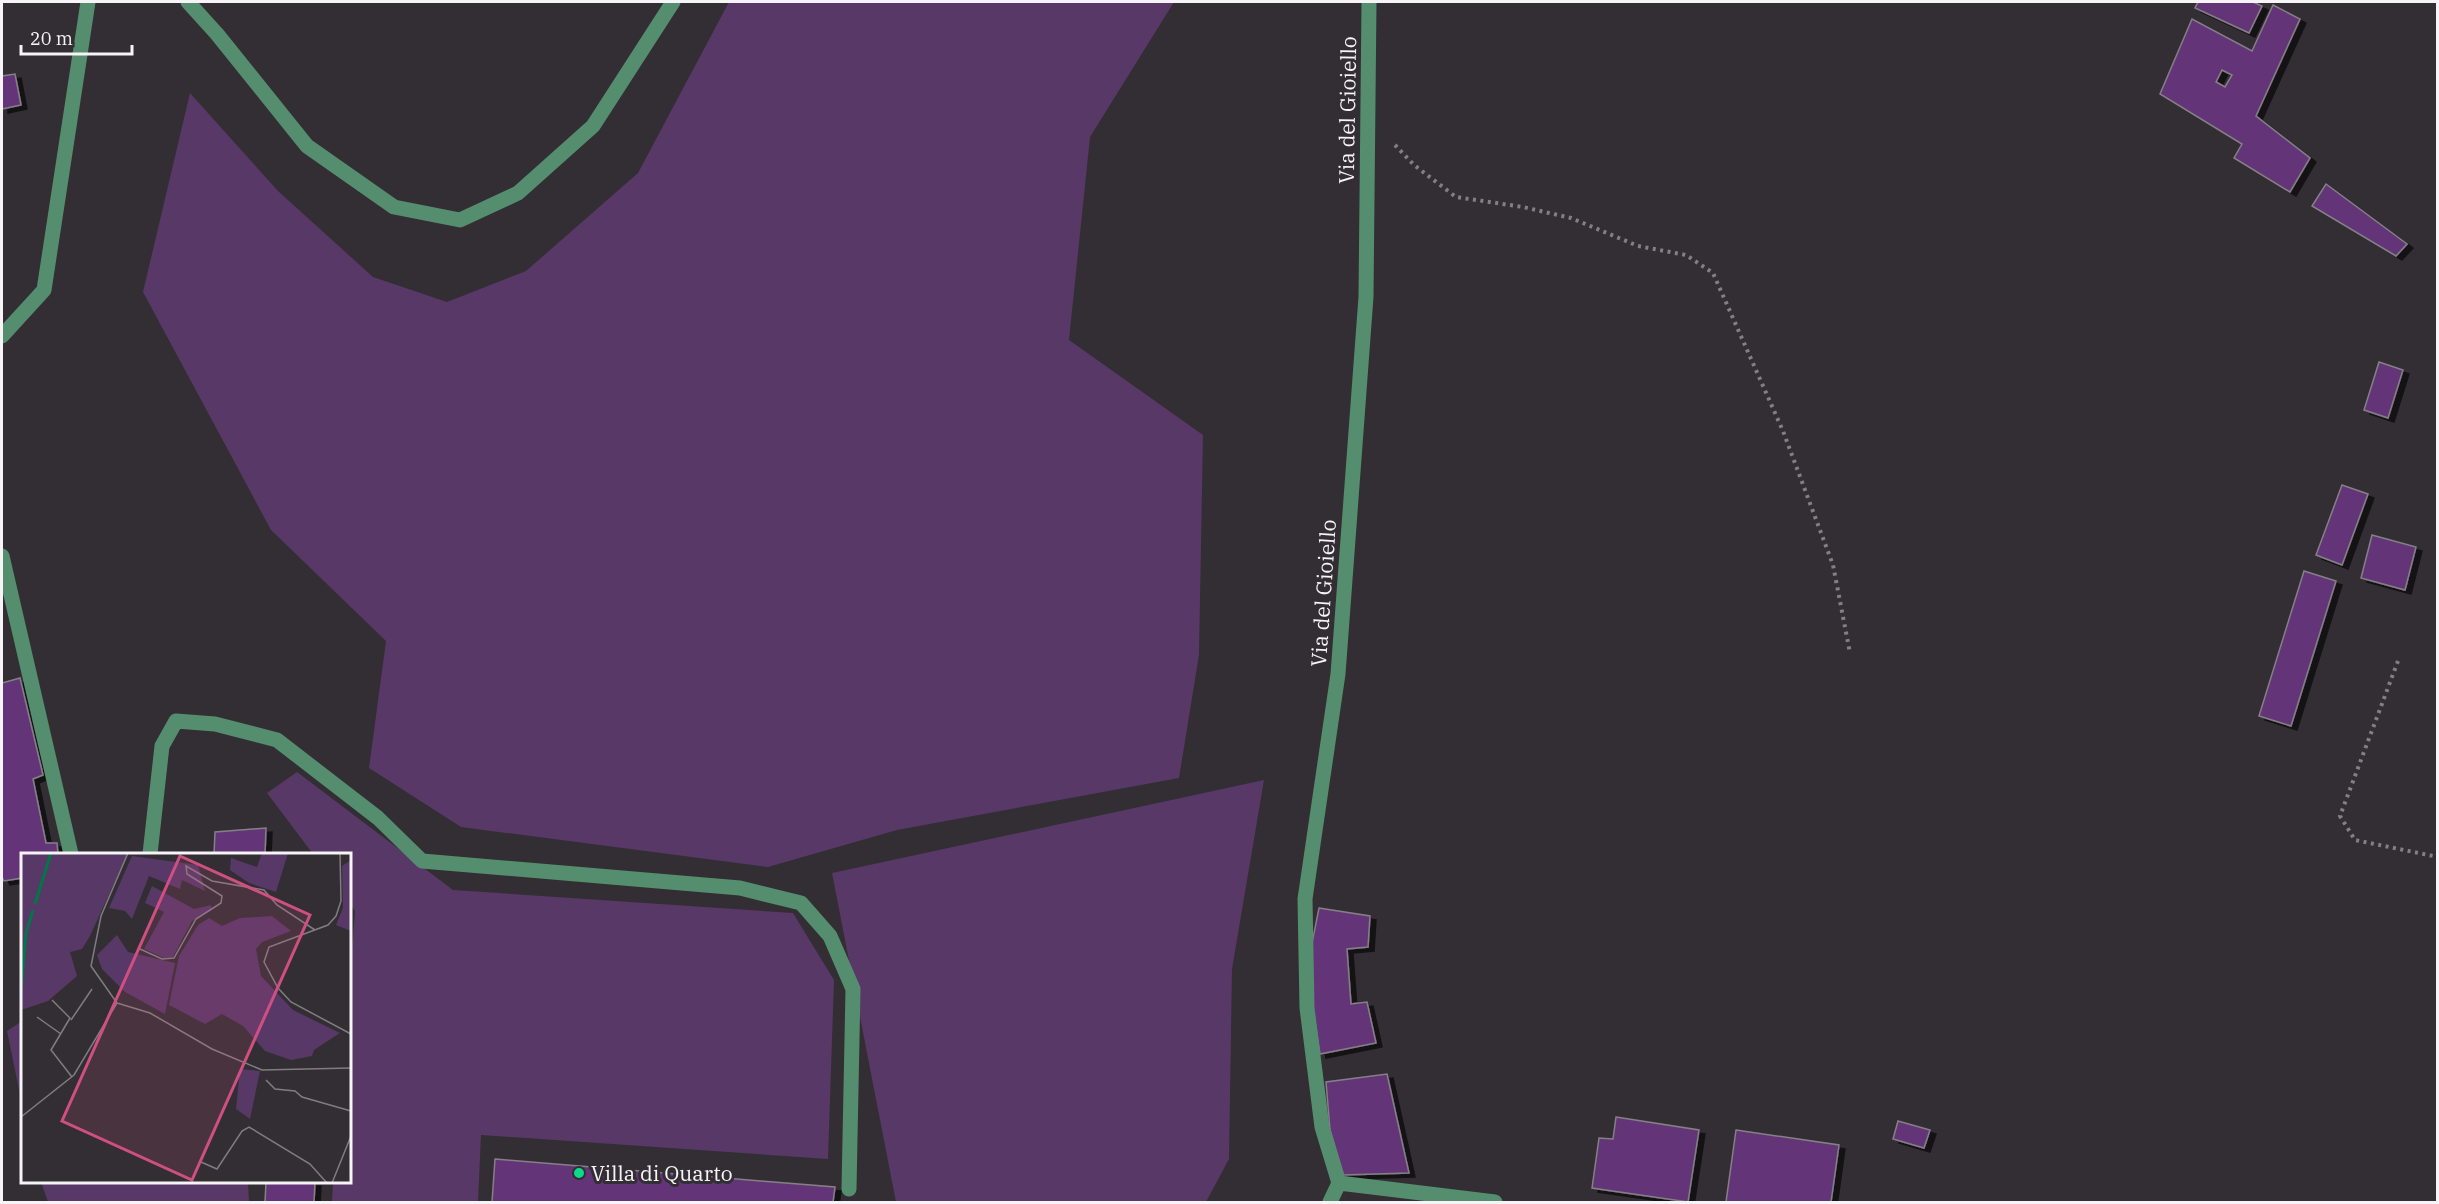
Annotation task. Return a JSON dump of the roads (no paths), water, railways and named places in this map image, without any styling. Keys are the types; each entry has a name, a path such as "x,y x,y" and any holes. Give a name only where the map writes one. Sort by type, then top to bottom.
{"street":[{"path":"2,336 44,290 88,2"},
{"path":"188,2 218,34 307,146 394,207 460,220 518,193 593,126 673,2"},
{"name":"Via del Gioiello","path":"1339,1183 1322,1127 1307,1008 1305,899 1338,674 1366,297 1369,2"},
{"path":"2,556 71,853"},
{"path":"150,853 162,746 176,721 215,724 277,740 378,818 422,861 740,888 801,903 830,936 853,989 849,1189"},
{"path":"1330,1203 1339,1183 1495,1203"}],"place":[{"name":"Villa di Quarto","path":"579,1173"}]}
